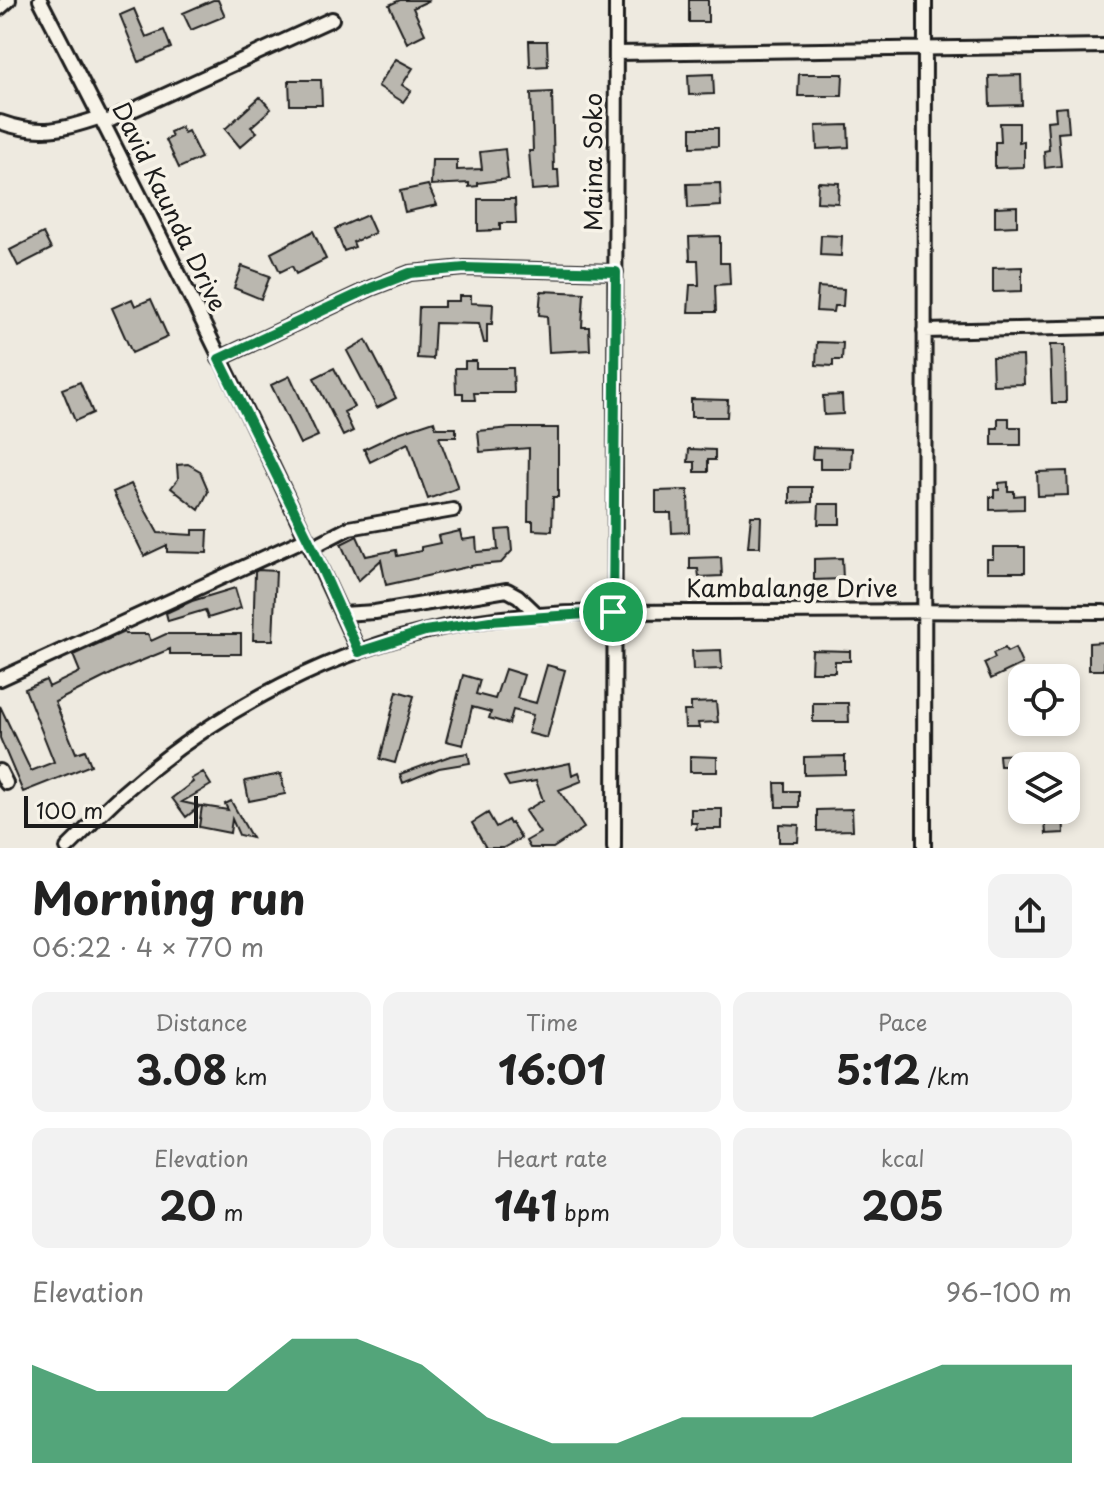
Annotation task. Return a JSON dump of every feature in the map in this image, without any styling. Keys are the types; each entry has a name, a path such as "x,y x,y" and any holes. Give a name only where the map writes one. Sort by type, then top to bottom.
{"street":[{"path":"0,8 9,0"},
{"name":"David Kaunda Drive","path":"40,0 309,542 359,652"},
{"name":"Maina Soko","path":"614,848 616,0"},
{"path":"924,848 925,0"},
{"path":"0,122 38,131 61,130 102,120 332,19"},
{"path":"616,53 1104,46"},
{"path":"219,359 410,273 465,268 616,272"},
{"path":"924,331 1104,327"},
{"path":"0,679 309,542 349,528 453,510"},
{"path":"342,614 375,612 507,590 539,616"},
{"name":"Kambalange Drive","path":"67,848 122,794 209,726 270,691 359,652 425,631 539,616 613,612 1104,612"},
{"path":"0,771 6,783"}],"building":[{"path":"218,0 225,16 191,30 183,13"},
{"path":"400,0 430,0 413,8 425,34 407,43 389,5"},
{"path":"689,0 708,0 708,22 689,22"},
{"path":"134,9 146,37 164,30 171,48 139,62 120,15"},
{"path":"529,41 547,41 548,66 530,67"},
{"path":"396,59 413,68 402,85 411,91 403,102 378,86"},
{"path":"713,74 714,94 689,95 688,75"},
{"path":"799,74 843,74 842,96 798,96"},
{"path":"1021,75 1022,105 990,106 989,76"},
{"path":"289,80 321,80 322,105 290,105"},
{"path":"552,92 554,170 558,170 559,188 532,190 529,151 533,151 531,93"},
{"path":"260,97 271,109 251,127 257,132 240,147 225,129"},
{"path":"1067,107 1069,132 1058,133 1061,166 1045,168 1044,151 1049,150 1047,121 1056,120 1055,108"},
{"path":"1000,123 1019,123 1019,142 1024,141 1024,167 995,168 995,142 1001,142"},
{"path":"848,125 849,147 817,149 816,126"},
{"path":"181,127 184,133 188,131 201,158 179,168 166,140 172,137 170,132"},
{"path":"691,128 718,128 718,146 691,147"},
{"path":"505,149 508,179 469,187 469,183 431,185 432,160 457,160 457,170 482,169 480,152"},
{"path":"818,182 839,183 838,203 817,202"},
{"path":"720,183 721,206 688,208 687,184"},
{"path":"428,185 437,205 405,212 400,191"},
{"path":"478,199 515,199 516,223 500,223 500,230 478,231"},
{"path":"1017,206 1017,226 995,227 995,207"},
{"path":"367,215 375,233 353,242 355,247 344,251 335,229"},
{"path":"313,231 326,259 296,274 292,266 280,272 271,253"},
{"path":"43,233 51,249 18,266 10,250"},
{"path":"821,235 842,236 841,256 820,255"},
{"path":"720,236 720,263 729,263 730,284 715,285 716,312 688,312 690,285 699,285 698,260 690,260 689,237"},
{"path":"242,266 270,276 261,299 234,288"},
{"path":"1022,267 1022,291 993,292 993,268"},
{"path":"818,287 844,289 843,306 834,306 833,312 816,311"},
{"path":"541,291 584,293 582,327 589,327 590,350 549,352 547,316 539,315"},
{"path":"459,296 471,296 471,303 493,304 492,324 487,324 487,343 484,343 479,324 435,323 433,359 417,358 419,307 444,307 444,301 459,301"},
{"path":"132,299 135,306 151,299 168,337 132,353 112,308"},
{"path":"366,340 396,398 377,408 347,351"},
{"path":"817,342 843,343 842,360 833,360 833,366 816,365"},
{"path":"1050,345 1065,345 1066,403 1052,403"},
{"path":"1023,356 1024,384 993,385 992,357"},
{"path":"465,361 476,361 476,368 513,368 514,393 474,393 475,400 463,400 463,393 456,393 455,368 465,368"},
{"path":"334,368 354,407 344,412 353,431 343,436 314,378"},
{"path":"290,376 318,436 300,444 271,385"},
{"path":"80,382 93,413 75,421 62,389"},
{"path":"842,395 843,414 824,415 823,396"},
{"path":"691,399 728,400 727,417 691,417"},
{"path":"998,418 1009,418 1009,427 1021,427 1021,445 992,445 992,428 998,428"},
{"path":"434,421 436,428 456,428 456,437 439,437 458,488 428,499 408,443 370,462 364,449"},
{"path":"558,428 558,497 553,497 552,531 533,530 533,521 528,521 529,448 480,452 478,431"},
{"path":"813,447 852,448 851,469 820,469 820,459 812,459"},
{"path":"689,449 715,450 715,460 708,460 708,472 695,472 695,462 688,462"},
{"path":"188,464 200,471 208,492 199,510 171,488 178,479 177,465"},
{"path":"1067,471 1068,495 1038,496 1037,472"},
{"path":"1008,482 1008,491 1014,491 1014,496 1024,495 1024,509 990,510 990,497 994,497 994,490 999,490 999,483"},
{"path":"131,484 158,533 193,535 193,530 208,530 207,553 167,552 167,545 144,556 113,492"},
{"path":"790,487 812,487 812,502 790,503"},
{"path":"688,490 689,532 672,533 671,513 656,513 656,491"},
{"path":"819,504 840,504 840,524 818,524"},
{"path":"751,516 761,516 760,547 748,547"},
{"path":"510,529 512,551 501,563 476,565 386,585 381,560 358,581 341,544 357,536 366,556 396,550 397,556 421,551 421,547 440,543 438,536 460,531 462,540 476,538 477,552 498,550 496,530"},
{"path":"993,547 1025,547 1025,572 987,572 987,559 993,559"},
{"path":"721,557 722,576 699,577 698,569 690,569 690,558"},
{"path":"842,558 843,579 814,580 814,559"},
{"path":"276,571 273,640 253,640 255,572"},
{"path":"235,588 241,608 208,618 205,610 168,621 166,613 192,601"},
{"path":"124,632 148,634 151,641 166,634 241,634 241,654 170,654 170,649 55,702 76,753 85,750 91,765 23,792 0,738 0,706 31,771 54,762 25,689 46,680 49,687 80,672 73,655"},
{"path":"1104,642 1104,670 1089,670 1089,643"},
{"path":"1015,648 1022,664 1008,664 1008,671 991,679 984,663 995,658 993,653"},
{"path":"721,650 722,669 693,670 692,651"},
{"path":"812,650 850,651 850,661 835,661 835,672 811,672"},
{"path":"547,665 565,670 547,738 528,733 533,715 513,710 509,724 489,718 491,712 472,707 463,745 446,741 463,675 480,680 476,694 495,699 505,669 524,675 517,698 536,703"},
{"path":"397,691 414,696 395,763 380,759"},
{"path":"716,702 718,722 698,723 699,728 685,728 684,711 691,711 691,703"},
{"path":"813,703 848,703 849,722 813,722"},
{"path":"468,753 470,763 439,768 403,783 400,774 450,756"},
{"path":"999,755 1008,755 1008,766 1000,766"},
{"path":"690,756 717,757 717,772 690,772"},
{"path":"845,756 845,774 804,775 804,757"},
{"path":"570,763 572,775 579,772 582,781 559,790 584,828 553,848 530,848 526,841 540,833 525,811 543,800 536,781 509,786 504,777"},
{"path":"203,772 211,785 182,802 200,806 186,817 172,798"},
{"path":"281,774 285,794 249,801 245,781"},
{"path":"775,783 785,783 785,791 799,791 799,807 776,807"},
{"path":"231,801 252,838 239,835 232,819 230,833 199,827 202,806 228,810 225,804"},
{"path":"691,809 722,809 722,829 696,829 697,823 691,823"},
{"path":"852,809 853,830 817,831 817,810"},
{"path":"488,813 496,827 508,820 512,823 521,838 503,848 486,848 472,823"},
{"path":"779,824 799,825 798,842 779,842"},
{"path":"1045,824 1064,824 1064,833 1046,834"}],"route":[{"path":"465,268 616,272 613,612 539,616 425,631 359,652 312,547 219,359 410,273 465,268"}]}
